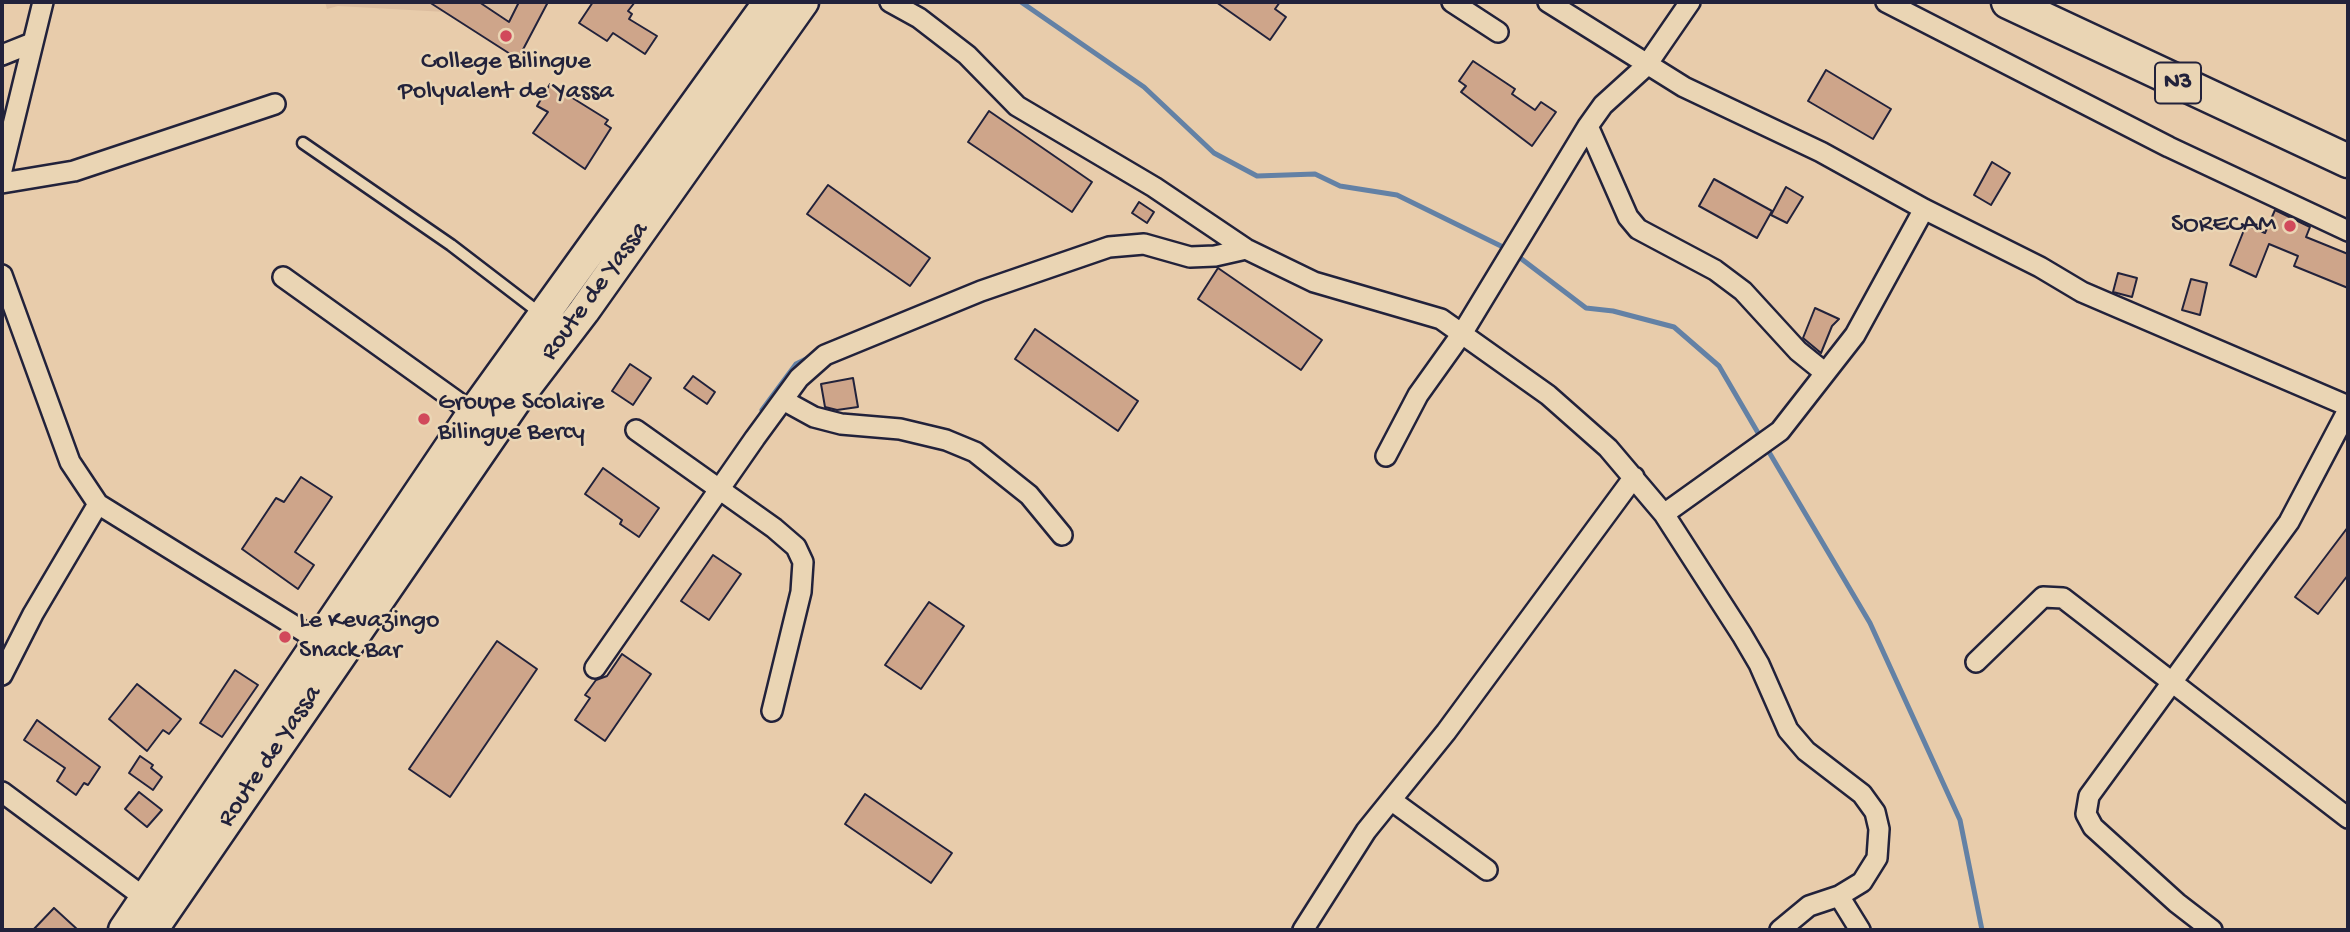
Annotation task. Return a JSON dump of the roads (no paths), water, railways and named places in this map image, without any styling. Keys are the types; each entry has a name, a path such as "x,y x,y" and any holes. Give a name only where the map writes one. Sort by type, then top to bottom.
{"highway":[{"name":"N3","path":"2008,2 2348,161"}],"main road":[{"name":"Route de Yassa","path":"154,914 319,641 521,344 769,2"},
{"name":"Route de Yassa","path":"124,930 154,914 516,400 584,311 803,2"},
{"path":"521,344 544,363"}],"street":[{"path":"2,170 43,2"},
{"path":"890,2 919,18 967,55 1017,106 1154,187 1246,249 1314,282 1441,319 1463,332 1548,395 1608,448 1664,514 1759,664 1788,730 1806,751 1861,794 1875,812 1879,829 1877,858 1862,881 1839,896 1809,906 1780,930"},
{"path":"1452,2 1498,32"},
{"path":"1548,2 1646,66 1821,152 1924,209 2040,267 2082,292 2348,408 2289,522 2089,796 2086,814 2110,845 2212,930"},
{"path":"1386,456 1418,395 1463,332 1588,126 1603,105 1646,66 1690,2"},
{"path":"1886,2 2169,147 2348,231"},
{"path":"2,55 32,43"},
{"path":"2,183 74,171 275,104"},
{"path":"1588,126 1628,217 1639,229 1715,270 1743,291 1798,351 1825,372"},
{"path":"1664,514 1773,437 1856,335 1924,209"},
{"path":"595,668 799,377 825,355 981,291 1109,247 1144,244 1190,257 1215,256 1246,249"},
{"path":"2,275 69,462 98,504 319,641"},
{"path":"283,277 473,413"},
{"path":"783,400 814,417 841,424 900,429 946,440 975,452 1029,495 1062,535"},
{"path":"636,430 721,489 796,547 803,562 800,592 772,711"},
{"path":"1303,930 1366,831 1446,732 1634,477"},
{"path":"2,676 33,614 98,504"},
{"path":"1976,662 2036,602 2050,595 2063,598 2348,818"},
{"path":"2,792 154,914"},
{"path":"1391,800 1486,870"},
{"path":"1839,896 1860,930"}],"lane":[{"path":"303,143 451,245 543,315"}],"waterway":[{"path":"1021,2 1144,87 1214,153 1257,176 1315,174 1340,186 1397,195 1507,249"},
{"path":"1515,254 1586,308 1613,311 1674,327 1719,366 1761,438"},
{"path":"762,410 796,364 814,355"},
{"path":"1766,447 1870,623 1960,820 1982,930"}],"place":[{"name":"College Bilingue Polyvalent de Yassa","path":"506,36"},
{"name":"SORECAM","path":"2290,226"},
{"name":"Groupe Scolaire Bilingue Bercy","path":"424,419"},
{"name":"Le Kevazingo Snack Bar","path":"285,637"}]}
